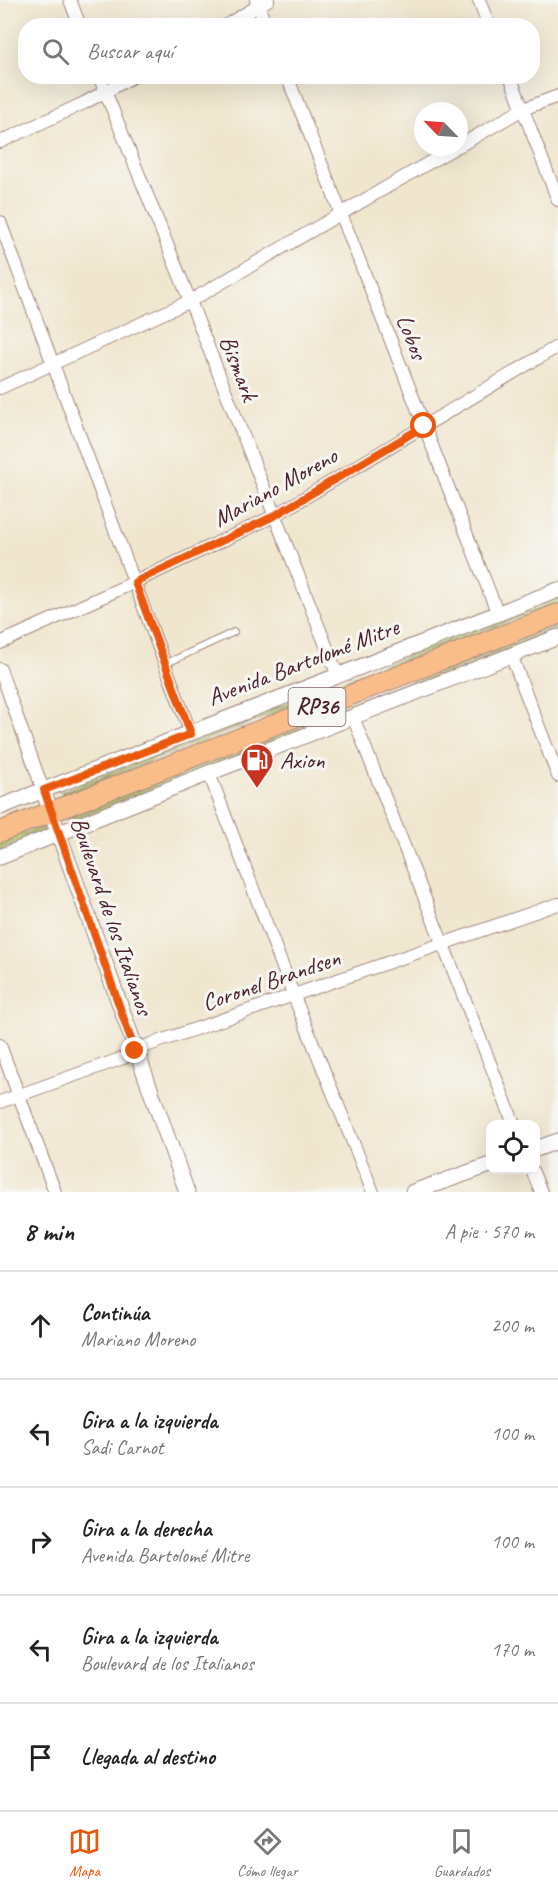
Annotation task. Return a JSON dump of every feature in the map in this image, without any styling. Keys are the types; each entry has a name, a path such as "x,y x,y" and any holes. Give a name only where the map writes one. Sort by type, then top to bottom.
{"main road":[{"name":"Avenida Bartolomé Mitre","path":"0,832 558,614"}],"street":[{"path":"70,0 77,18"},
{"path":"479,0 486,18"},
{"path":"237,18 261,2 264,18"},
{"name":"Bismark","path":"102,84 338,676"},
{"path":"0,142 120,84"},
{"name":"Lobos","path":"289,84 498,614"},
{"path":"513,84 558,200"},
{"path":"468,140 523,110 558,96"},
{"path":"0,388 190,301 441,156"},
{"path":"0,222 191,734"},
{"name":"Mariano Moreno","path":"0,643 274,516 558,346"},
{"name":"Avenida Bartolomé Mitre","path":"0,807 558,590"},
{"path":"0,857 208,773 558,637"},
{"path":"511,655 558,777"},
{"path":"0,669 44,790"},
{"path":"353,717 512,1120"},
{"path":"208,773 293,994 373,1192"},
{"name":"Boulevard de los Italianos","path":"44,790 187,1192"},
{"name":"Coronel Brandsen","path":"0,1102 293,994 558,904"},
{"path":"0,1045 55,1192"},
{"path":"540,1148 558,1141"},
{"path":"413,1192 486,1166"},
{"path":"534,1174 541,1192"}],"lane":[{"path":"165,664 234,632"}],"green space":[{"path":"558,597 558,602 64,795 61,792"},
{"path":"558,626 558,630 74,820 72,818 72,816"},
{"path":"42,827 44,831 0,850 0,843"}],"place":[{"name":"Axion","path":"257,789"}],"route":[{"path":"135,1051 44,790 191,734 135,582 274,516 424,426"}]}
